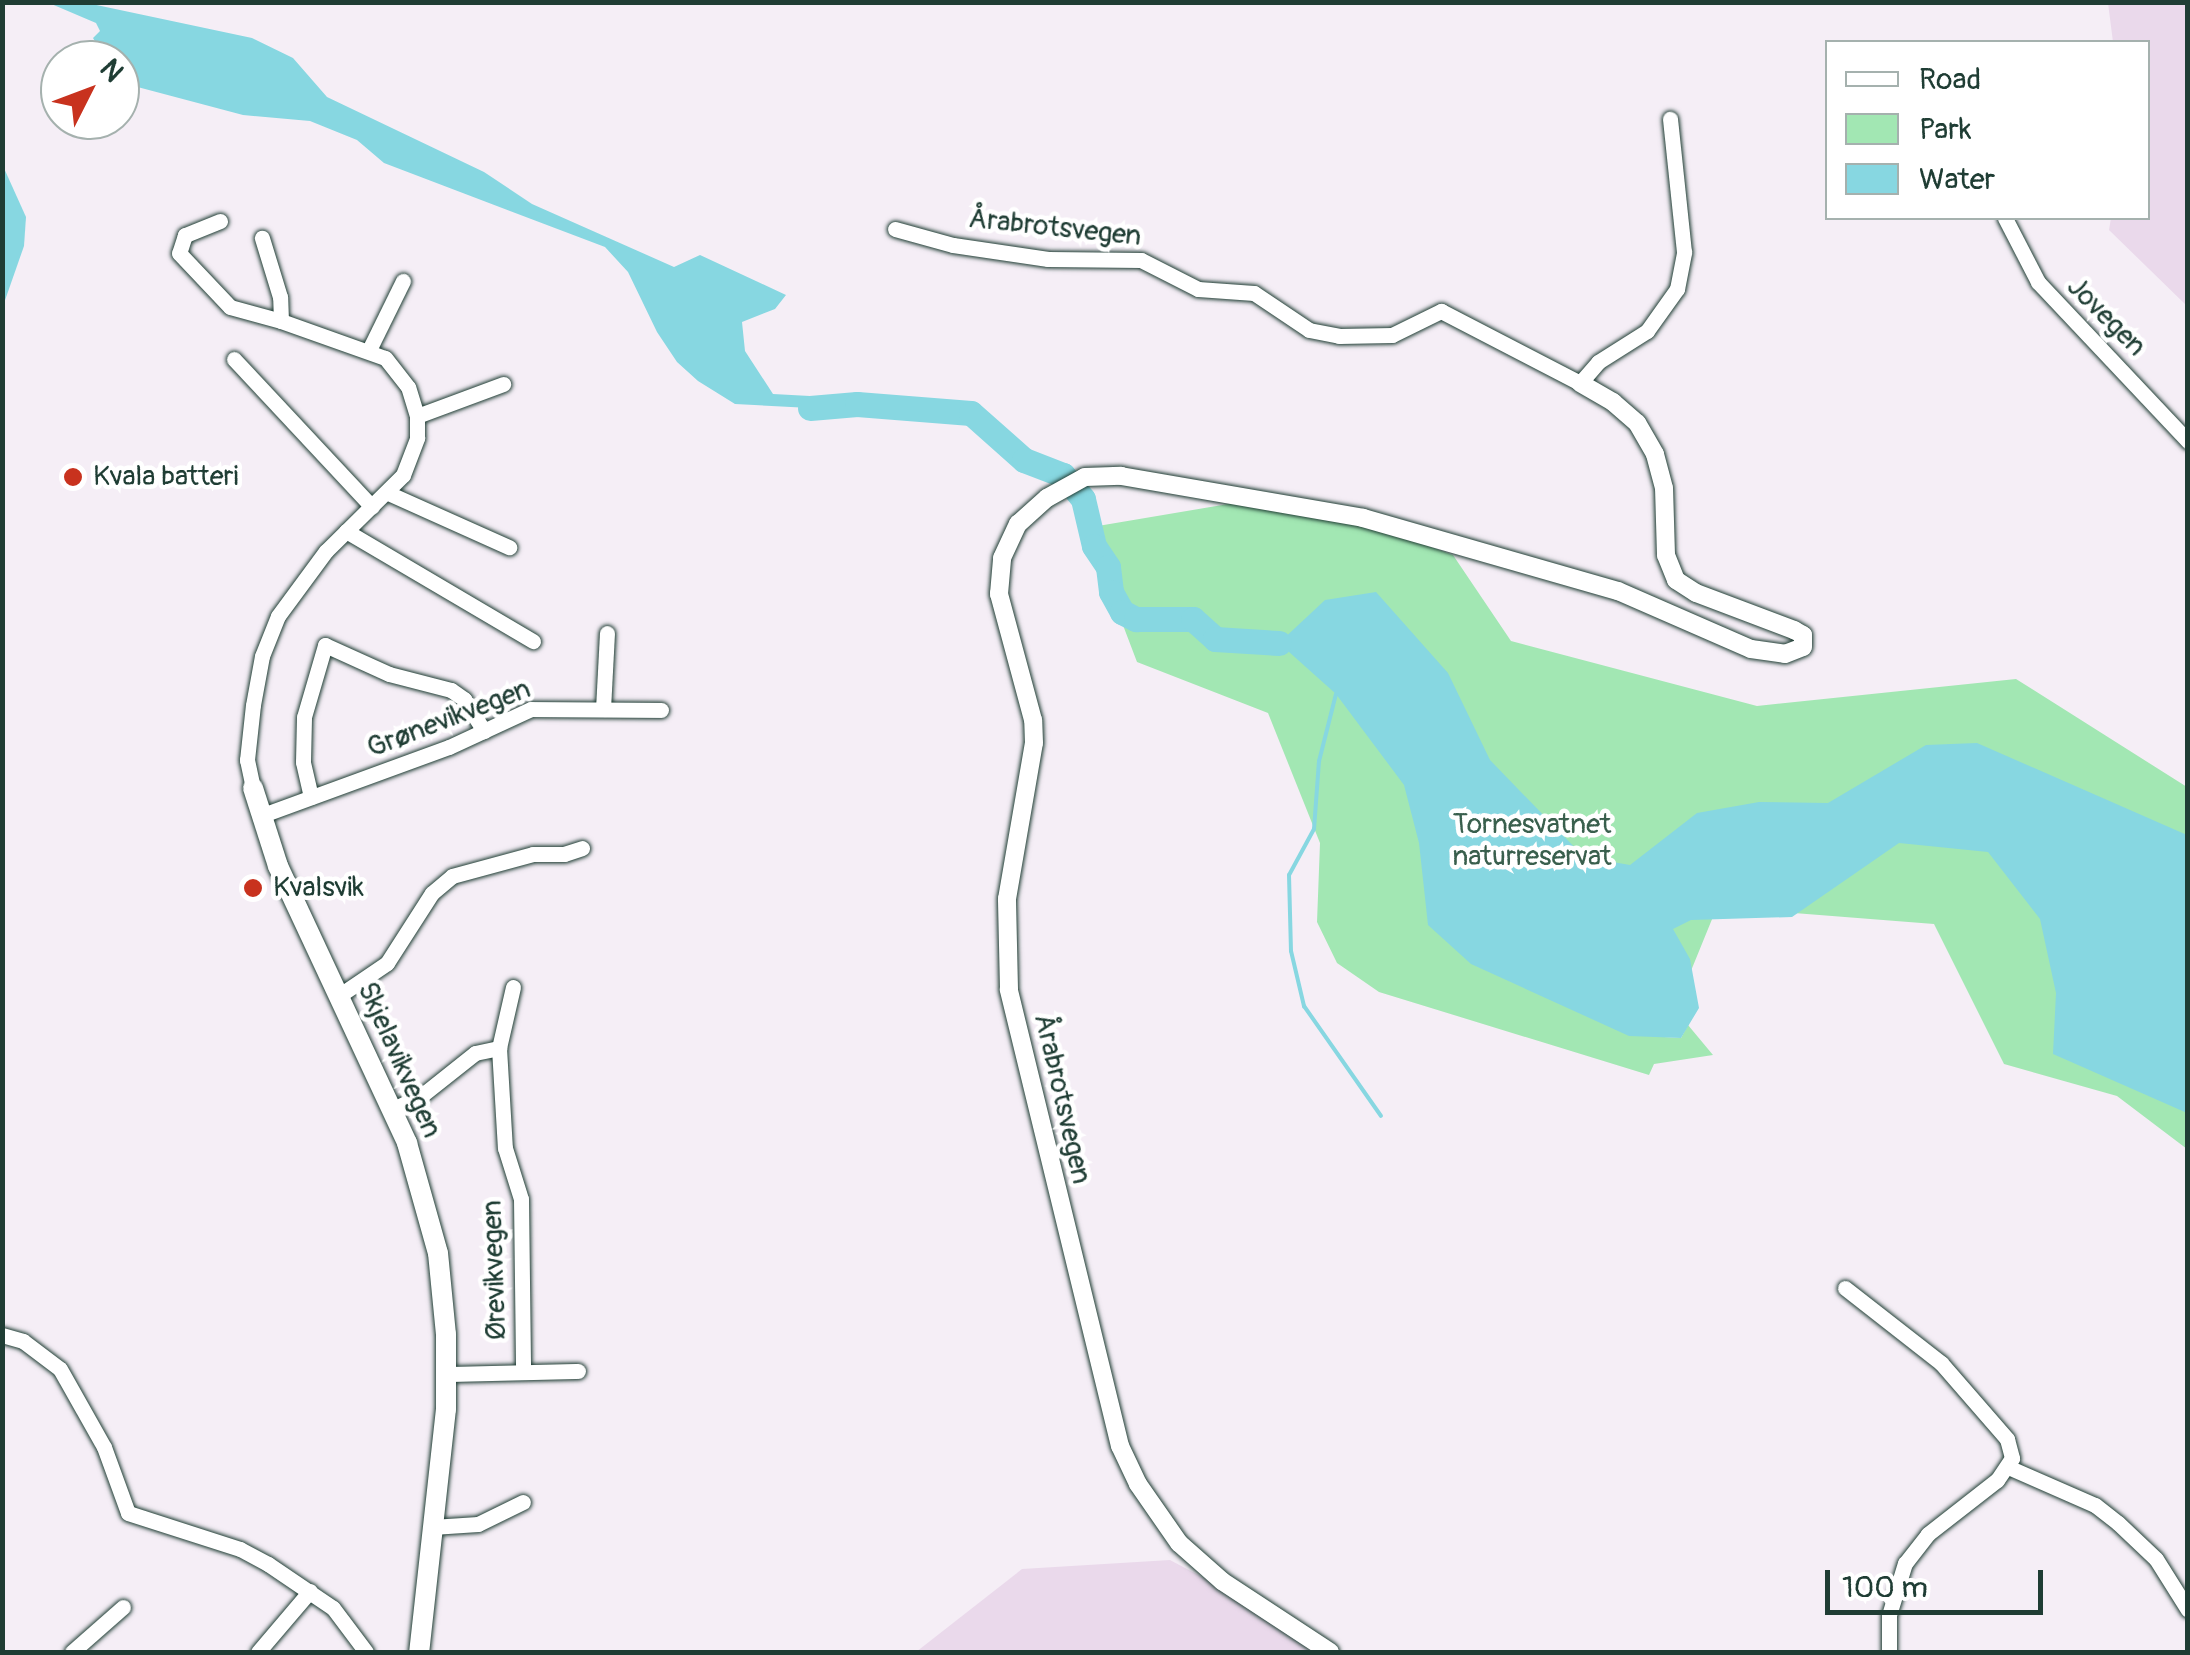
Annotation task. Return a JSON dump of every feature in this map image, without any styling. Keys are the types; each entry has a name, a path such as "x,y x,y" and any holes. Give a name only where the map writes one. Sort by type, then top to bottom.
{"main road":[{"name":"Skjelavikvegen","path":"253,788 278,866 394,1109 420,1181 438,1253 447,1374 443,1451 419,1652"}],"street":[{"path":"1580,383 1598,362 1646,330 1677,289 1684,252 1670,119"},
{"name":"Jovegen","path":"2005,220 2038,282 2188,441"},
{"path":"220,221 185,235 180,254 234,310 369,350 398,371 418,416 503,384"},
{"name":"Årabrotsvegen","path":"894,230 1048,259 1141,260 1198,289 1254,293 1309,330 1339,336 1392,335 1441,311 1613,402 1637,424 1654,454 1664,488 1666,555 1676,580 1696,594 1803,635 1804,647 1772,654 1751,649 1618,591 1363,518 1121,476 1085,478 1062,488 1018,524 1008,540 998,576 1034,744 1006,914 1009,990 1120,1446 1138,1484 1178,1544 1330,1652"},
{"path":"262,238 280,297 281,321"},
{"path":"369,350 403,280"},
{"path":"234,360 372,508"},
{"name":"Skjelavikvegen","path":"253,788 247,760 262,656 278,616 304,578 346,531 388,493 412,457 418,416"},
{"path":"388,493 509,546"},
{"path":"346,531 534,641"},
{"path":"603,708 607,633"},
{"path":"311,796 304,762 304,717 325,645 390,674 452,690 464,699 484,732"},
{"name":"Grønevikvegen","path":"260,816 484,732 531,709 661,710"},
{"path":"340,996 388,963 432,893 452,876 514,858 582,848"},
{"name":"Ørevikvegen","path":"513,987 499,1048 505,1148 521,1199 523,1371"},
{"path":"394,1109 434,1087 474,1053 499,1048"},
{"path":"1844,1288 1915,1340 1951,1375 2007,1439 2012,1458 2008,1468 1928,1534 1906,1563 1889,1615 1889,1652"},
{"path":"2,1335 23,1341 60,1369 104,1447 128,1513 240,1550 310,1590 333,1608 366,1652"},
{"name":"Ørevikvegen","path":"447,1374 578,1371"},
{"path":"2008,1468 2094,1505 2118,1523 2156,1558 2188,1610"},
{"path":"432,1527 478,1524 522,1502"},
{"path":"258,1652 310,1590"},
{"path":"72,1652 124,1606"}],"shaded area":[{"path":"2108,3 2187,3 2187,306 2109,230 2111,220 2150,220 2150,40 2113,40"},
{"path":"1170,1560 1268,1612 1332,1652 916,1652 1022,1569"}],"green space":[{"name":"Tornesvatnet naturreservat","path":"1246,501 1355,519 1453,555 1511,641 1757,706 2016,679 2187,787 2187,1149 2117,1096 2004,1064 1934,924 1717,907 1664,1037 1681,1038 1688,1025 1713,1055 1654,1064 1649,1075 1379,992 1337,963 1317,922 1320,843 1268,713 1137,662 1086,528"}],"water":[{"path":"49,3 87,3 252,38 293,58 327,97 484,172 532,204 674,267 700,255 786,295 775,309 742,322 745,351 773,394 810,396 810,408 735,404 698,381 677,362 657,332 628,272 605,247 384,163 357,140 310,121 243,115 140,88 140,40 94,40 100,31 96,23"},
{"path":"3,166 26,217 24,246 3,306"},
{"path":"1376,592 1448,673 1490,760 1584,857 1630,865 1697,813 1759,802 1828,803 1926,745 1977,743 2187,835 2187,1113 2053,1054 2056,993 2040,919 1988,852 1899,843 1792,917 1691,920 1673,929 1690,959 1699,1008 1681,1038 1629,1036 1471,964 1428,925 1419,843 1404,785 1336,694 1279,643 1325,600"}],"waterway":[{"path":"810,408 857,404 971,413 1024,460 1063,475 1083,499 1094,546 1108,567 1111,592 1122,612 1136,619 1193,619 1215,639 1279,643"},
{"path":"1336,694 1319,761 1314,829 1289,875 1291,951 1304,1006 1381,1116"}],"place":[{"name":"Kvala batteri","path":"73,477"},
{"name":"Kvalsvik","path":"253,888"}]}
